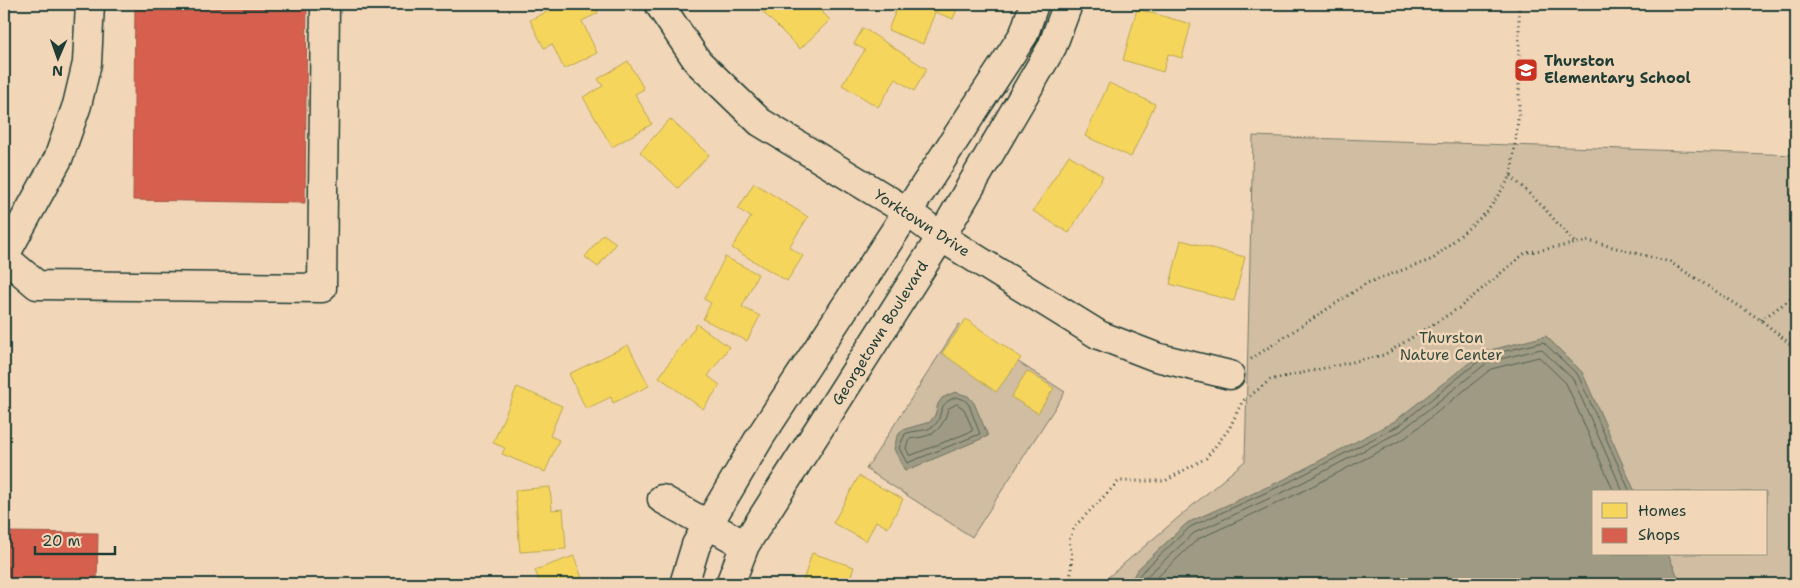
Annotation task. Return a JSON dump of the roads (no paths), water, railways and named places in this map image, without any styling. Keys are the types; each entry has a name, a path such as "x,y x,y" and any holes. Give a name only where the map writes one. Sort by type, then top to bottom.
{"street":[{"path":"90,4 87,63 77,105 58,159 4,257 38,285 322,288 325,4"},
{"name":"Yorktown Drive","path":"659,4 698,62 760,122 908,212 941,237 1100,335 1156,357 1230,374"},
{"path":"684,584 696,545 760,437 1024,34 1034,4"},
{"name":"Georgetown Boulevard","path":"730,584 745,545 941,237 1052,47 1060,7"},
{"path":"662,499 745,545"}],"water":[{"path":"1546,336 1582,372 1634,490 1592,490 1592,556 1669,556 1681,584 1129,584 1137,570 1187,523 1285,479 1395,421 1483,352"},
{"path":"955,392 968,396 974,403 988,436 905,471 894,449 897,437 902,430 930,422 942,398"}],"place":[{"name":"Thurston Elementary School","path":"1526,70"}],"park label":[{"name":"Thurston Nature Center","path":"1451,346"}]}
